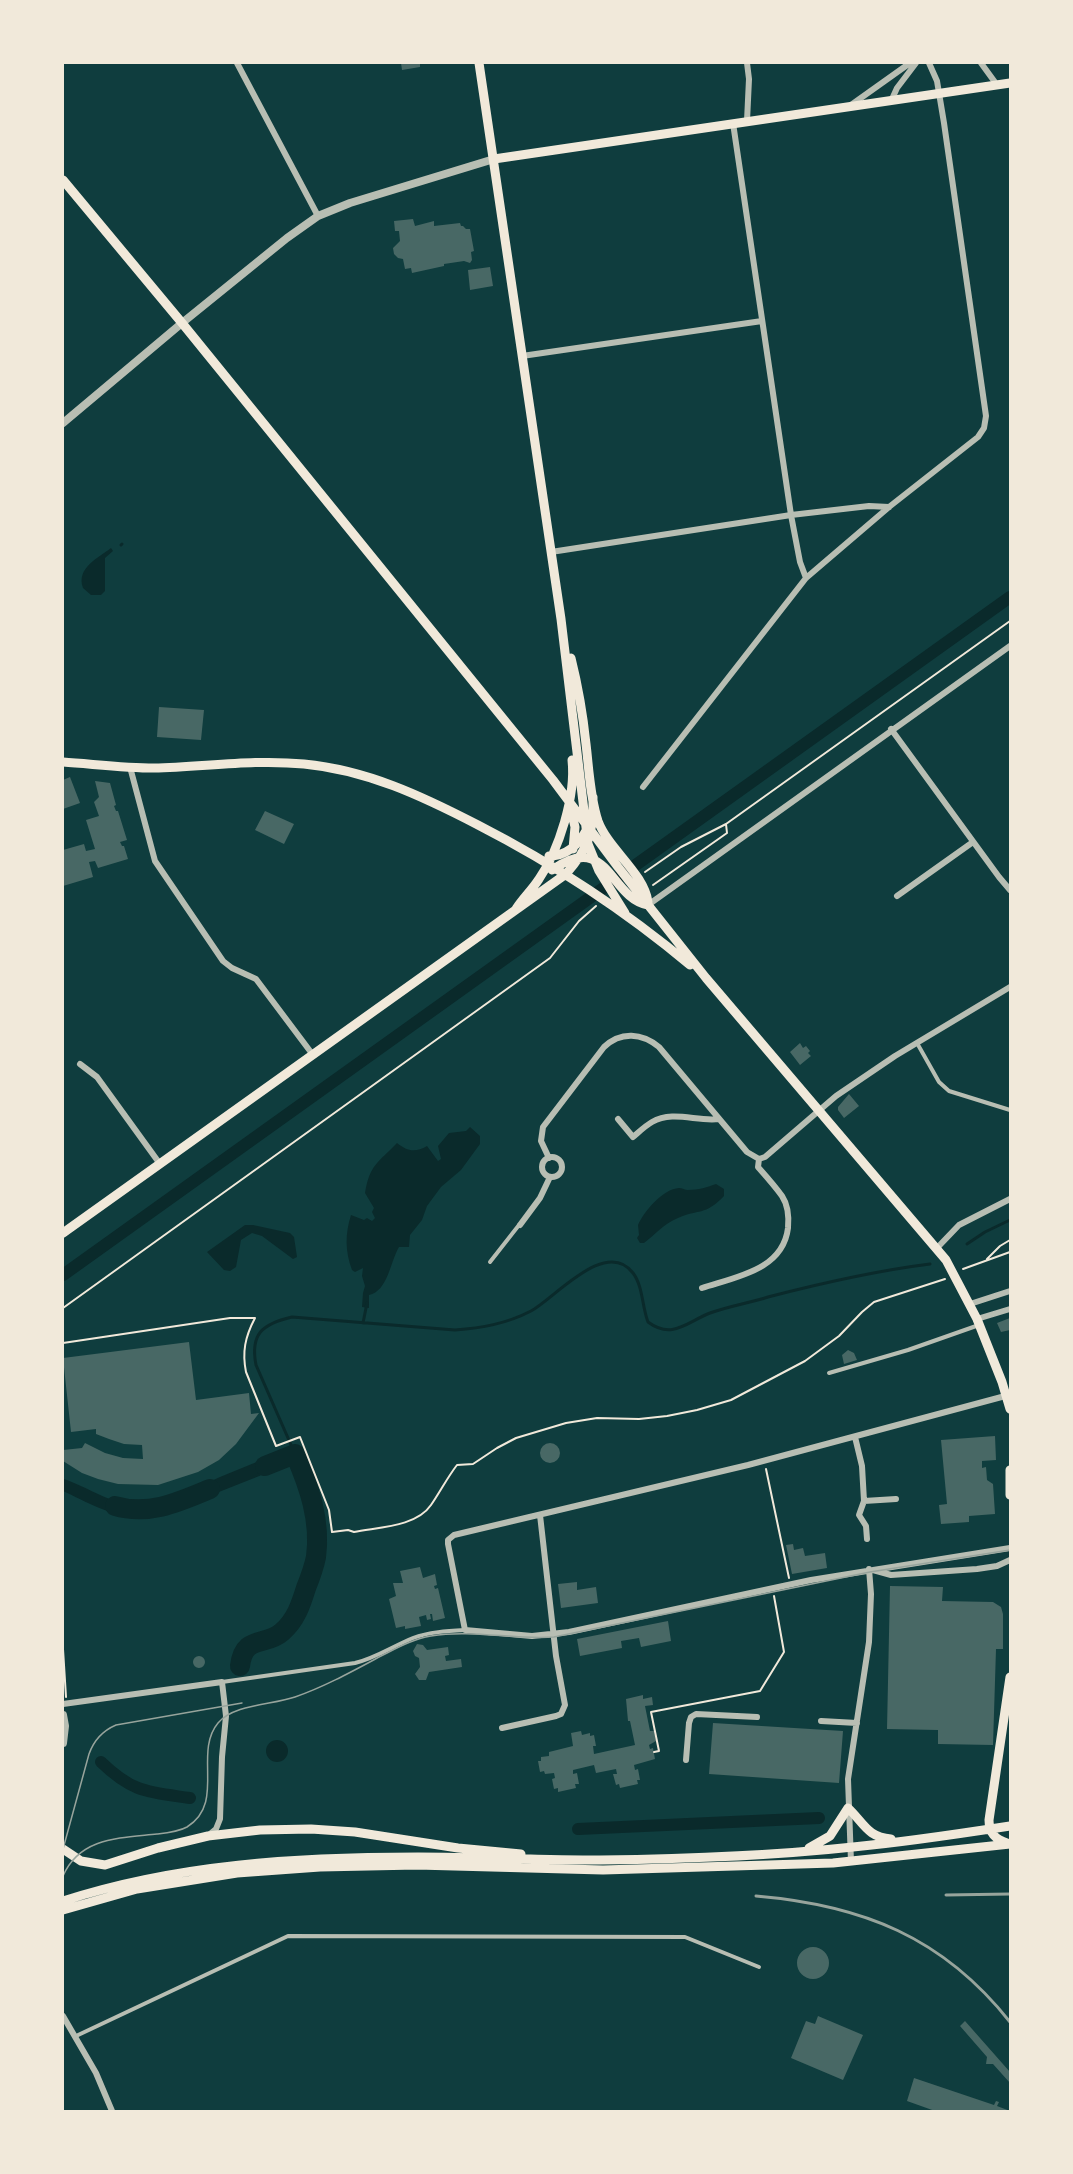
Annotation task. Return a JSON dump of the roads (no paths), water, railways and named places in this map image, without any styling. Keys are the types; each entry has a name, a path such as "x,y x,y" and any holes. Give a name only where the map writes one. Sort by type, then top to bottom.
{"main road":[{"path":"479,63 561,619 579,770 590,829"},
{"path":"494,159 1010,83"},
{"path":"63,180 182,323 568,801 618,867 641,890 646,891 648,905 706,978 937,1248 955,1274 970,1304 1009,1396 1010,1409"},
{"path":"561,619 577,682 597,819 618,867"},
{"path":"552,862 565,819 573,770 565,705 570,695"},
{"path":"63,762 130,767 269,762 313,765 349,771 392,784 424,797 552,862 589,889 614,903 706,978"},
{"path":"593,797 594,813 588,844 614,903"},
{"path":"568,801 574,827 573,847 576,859"},
{"path":"514,911 552,862 573,847 590,829"},
{"path":"63,1233 567,873 588,844"},
{"path":"552,862 593,859 605,865 618,867"},
{"path":"641,890 639,903 648,905"},
{"path":"1010,1470 1010,1495"},
{"path":"1010,1677 989,1829 998,1839 1010,1844"},
{"path":"798,1852 830,1836 848,1808 874,1836 900,1841"},
{"path":"63,1901 166,1878 235,1866 321,1859 419,1857 603,1860 798,1852 850,1848 1010,1826"},
{"path":"63,1849 81,1861 105,1865 158,1848 208,1836 260,1830 311,1829 355,1832 458,1848 603,1860"},
{"path":"63,1910 166,1878 320,1867 417,1865 603,1870 851,1862 1010,1844"}],"street":[{"path":"237,63 318,216"},
{"path":"747,63 749,79 747,121"},
{"path":"850,105 910,63"},
{"path":"892,99 897,88 916,63"},
{"path":"643,787 806,578 889,507 978,437 986,422 939,92 929,63"},
{"path":"981,63 997,85"},
{"path":"733,123 791,515 800,562 806,578"},
{"path":"63,423 182,323 287,238 318,216 350,203 494,159"},
{"path":"522,356 762,321"},
{"path":"551,552 791,515 869,506 889,507"},
{"path":"648,905 1010,646"},
{"path":"891,729 1010,890"},
{"path":"130,767 155,861 224,961 232,968 256,979 313,1054"},
{"path":"897,896 973,842"},
{"path":"549,1158 542,1141 543,1127 604,1047 612,1040 623,1036 639,1036 651,1040 660,1047 747,1152 759,1159 765,1157 836,1096 917,1042 1010,987"},
{"path":"80,1064 97,1077 160,1164"},
{"path":"618,1119 633,1137 651,1122 662,1118 674,1116 703,1120 719,1119"},
{"path":"549,1158 556,1158 562,1165 561,1170 558,1175 550,1177 543,1170 543,1165 549,1158"},
{"path":"702,1288 766,1265 783,1245 788,1229 787,1206 782,1196 758,1167 759,1159"},
{"path":"520,1225 540,1198 550,1177"},
{"path":"937,1248 959,1225 1010,1199"},
{"path":"970,1304 1010,1291"},
{"path":"978,1322 1010,1309"},
{"path":"1009,1396 765,1460 451,1537 448,1544 465,1630 512,1635 554,1635 790,1584 870,1569 1010,1548"},
{"path":"855,1437 862,1466 864,1501 859,1515 866,1526 867,1539"},
{"path":"864,1501 896,1499"},
{"path":"502,1728 556,1716 564,1710 565,1701 554,1635 540,1515"},
{"path":"870,1569 891,1575 977,1569 997,1566 1010,1560"},
{"path":"851,1862 848,1779 869,1642 870,1569"},
{"path":"63,1704 222,1682 226,1716 220,1819 216,1829 208,1836"},
{"path":"63,1714 65,1726 63,1743"},
{"path":"686,1760 691,1717 696,1714 756,1717"},
{"path":"821,1721 857,1723"},
{"path":"63,2016 96,2073 112,2111"},
{"path":"63,2025 71,2028"}],"lane":[{"path":"917,1042 939,1083 950,1091 1010,1110"},
{"path":"490,1262 520,1225"},
{"path":"830,1373 908,1350 978,1322"},
{"path":"222,1682 355,1663 415,1637 465,1630"},
{"path":"76,2036 288,1936 685,1937 759,1967"}],"water":[{"path":"111,548 113,551 105,558 105,591 101,595 91,595 83,588 85,569"},
{"path":"470,1127 480,1136 480,1144 461,1170 441,1187 427,1206 422,1220 410,1235 409,1247 399,1247 384,1282 380,1288 369,1295 369,1308 362,1307 365,1286 362,1276 363,1268 355,1272 352,1270 348,1256 347,1236 351,1215 372,1221 375,1218 372,1212 374,1208 365,1193 372,1170 397,1143 411,1150 419,1150 427,1146 438,1161 441,1159 438,1146 449,1133 466,1131"},
{"path":"716,1184 724,1189 724,1196 712,1207 673,1220 644,1243 640,1243 637,1238 638,1225 649,1207 661,1196 673,1189 687,1190"},
{"path":"245,1225 290,1233 294,1237 297,1257 293,1259 262,1236 252,1233 241,1240 236,1267 230,1271 224,1270 207,1252"},
{"path":"286,1450 292,1466 282,1467 186,1505 185,1493"},
{"path":"64,1479 109,1499 138,1505 140,1516 110,1512 63,1491"},
{"path":"273,1740 281,1740 288,1747 288,1755 281,1762 273,1762 266,1755 266,1747"}],"waterway":[{"path":"63,1275 1010,597"},
{"path":"967,1244 1010,1220"},
{"path":"295,1454 256,1365 255,1354 255,1345 260,1332 273,1323 292,1317 455,1330 484,1327 531,1311 580,1274 609,1262 622,1264 633,1273 639,1284 648,1322 657,1327 672,1329 717,1311 788,1292 868,1274 930,1264"},
{"path":"363,1323 367,1303"},
{"path":"240,1666 246,1649 282,1632 291,1622 300,1606 316,1557 317,1530 313,1504 295,1454 265,1466"},
{"path":"115,1506 128,1509 164,1506 210,1489"},
{"path":"101,1762 122,1780 132,1785 152,1792 190,1798"},
{"path":"578,1829 819,1818"}],"tram line":[{"path":"63,1876 70,1863 90,1847 115,1839 176,1831 187,1827 199,1817 205,1805 211,1735 218,1723 225,1717 243,1709 286,1700 306,1693 418,1639 446,1634 554,1637 870,1572 1010,1550"},
{"path":"63,1849 89,1754 93,1744 103,1733 116,1725 242,1703"}],"railway":[{"path":"946,1895 1010,1894"},
{"path":"756,1896 831,1908 865,1917 898,1930 928,1947 957,1968 1010,2022"}]}
